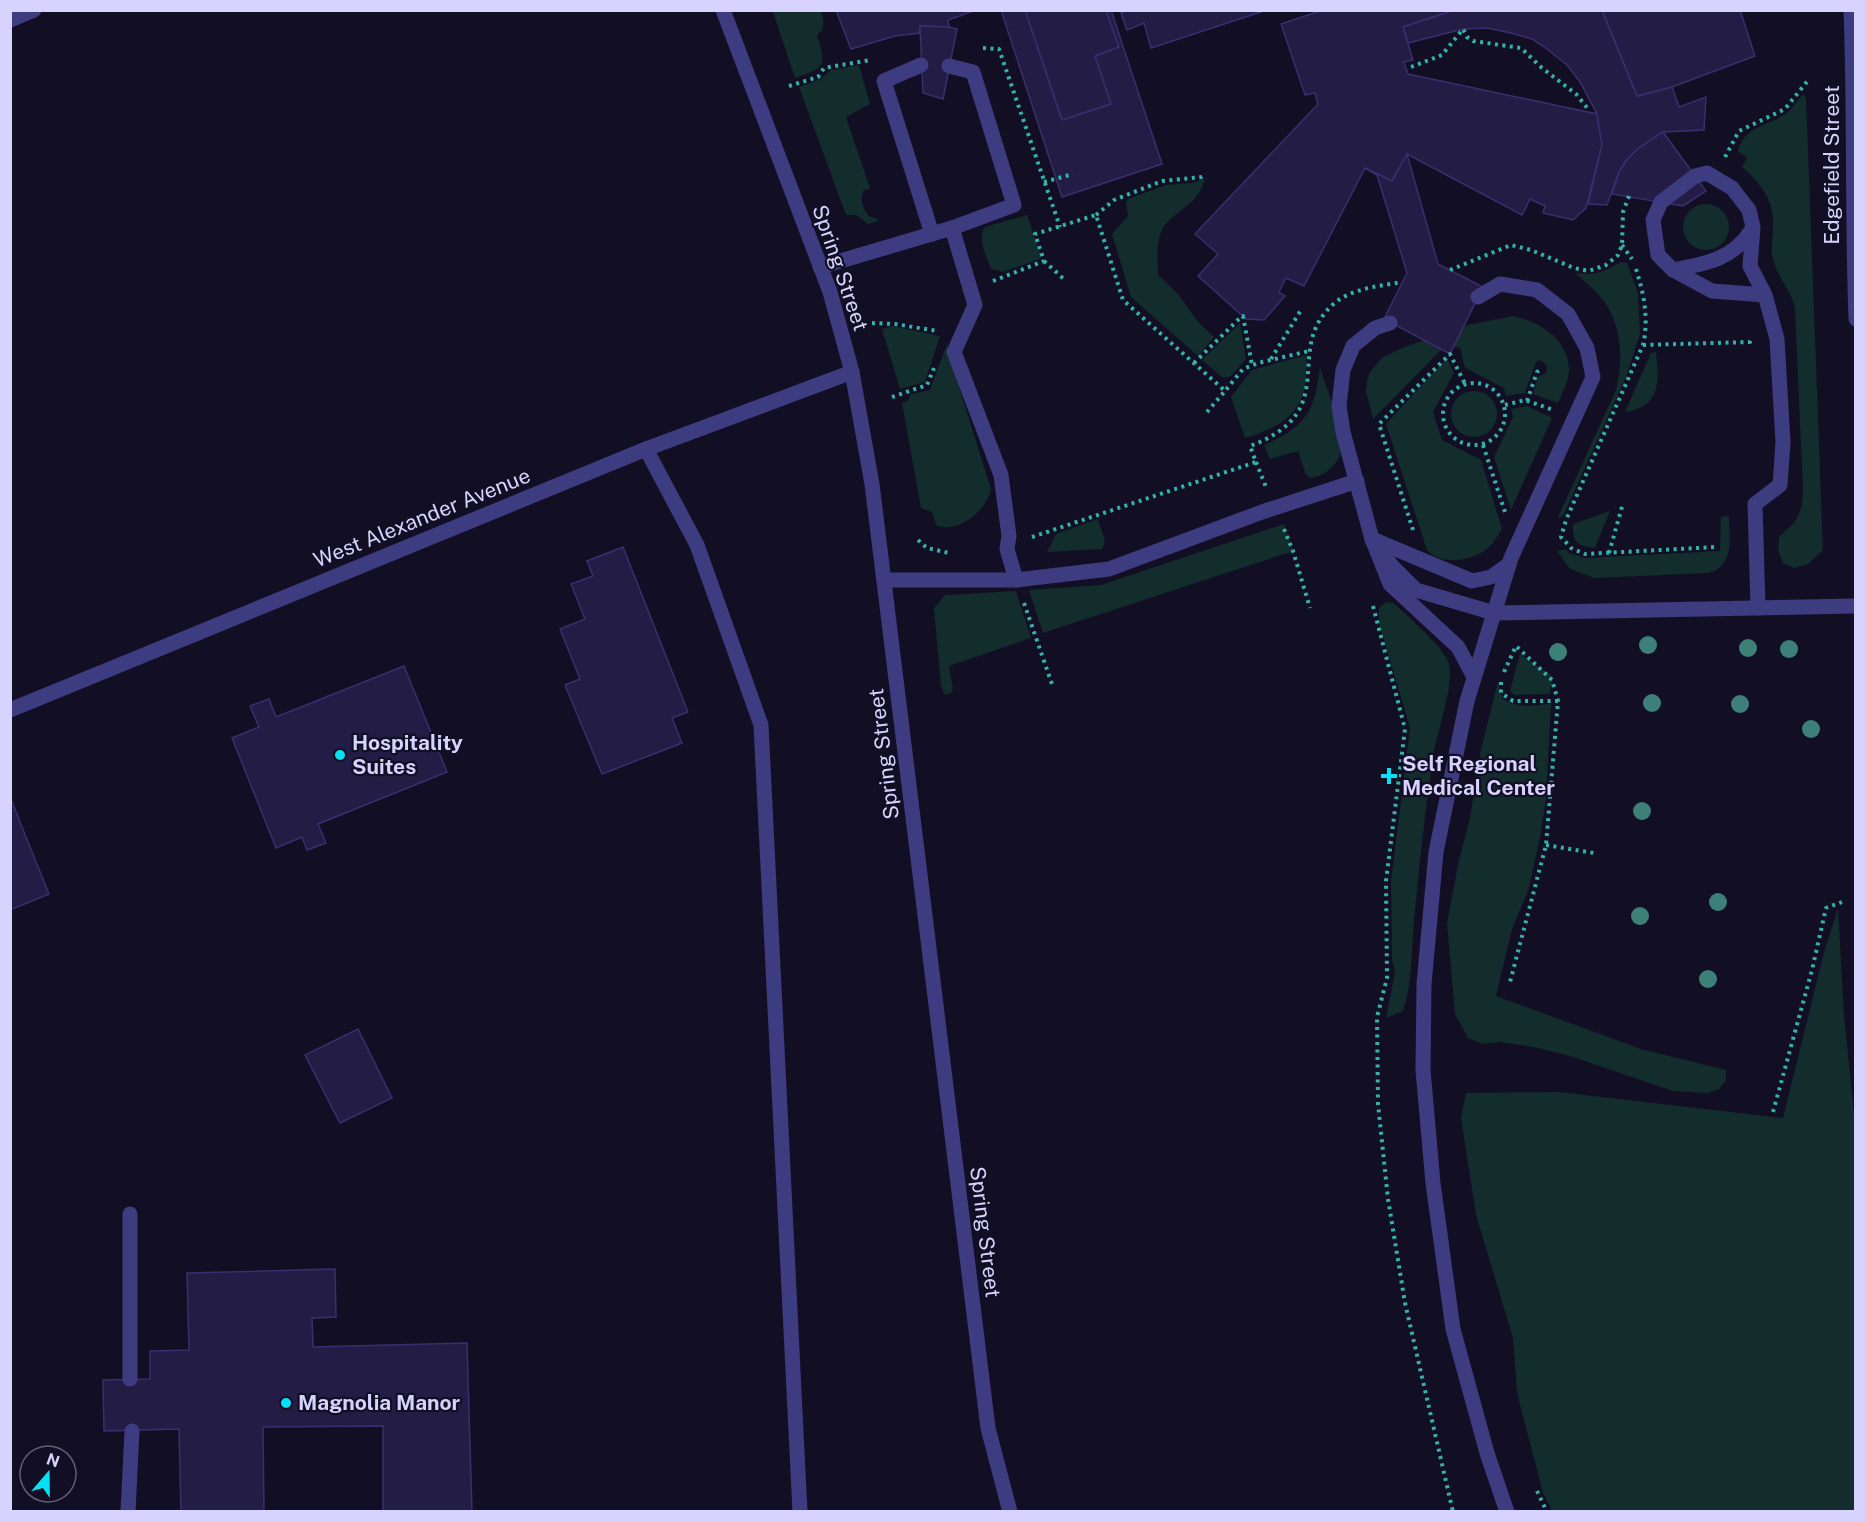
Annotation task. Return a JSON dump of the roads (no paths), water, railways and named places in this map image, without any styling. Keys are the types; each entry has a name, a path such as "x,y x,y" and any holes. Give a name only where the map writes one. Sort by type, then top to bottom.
{"street":[{"path":"10,20 34,10"},
{"name":"Spring Street","path":"723,10 830,292 852,372 872,484 988,1428 1010,1512"},
{"name":"Edgefield Street","path":"1851,10 1855,118 1852,231 1856,319"},
{"path":"921,65 884,81 932,234"},
{"path":"820,267 952,228 1014,205 973,72 949,66"},
{"path":"1757,295 1712,291 1673,270 1658,255 1653,220 1661,201 1695,176 1707,173 1732,188 1749,210 1753,227 1750,266 1757,295 1777,339 1783,442 1780,485 1755,504 1758,608"},
{"path":"1673,270 1708,264 1732,253 1745,240 1753,227"},
{"path":"952,228 975,305 954,351 1001,475 1009,536 1007,549 1016,580"},
{"path":"1478,297 1500,284 1537,290 1568,314 1587,348 1593,377 1509,564 1467,701 1436,852 1424,984 1423,1070 1433,1183 1453,1329 1487,1453 1507,1512"},
{"path":"1390,323 1375,328 1353,346 1342,370 1339,406 1343,432 1372,539 1385,562 1390,584 1458,647 1474,677"},
{"name":"West Alexander Avenue","path":"10,710 646,449 852,372"},
{"path":"646,449 697,545 761,725 800,1512"},
{"path":"884,580 1016,580 1109,569 1275,508 1357,481"},
{"path":"1372,539 1472,581 1491,577 1509,564"},
{"path":"1385,562 1416,590 1494,613 1856,606"},
{"path":"130,1214 130,1379"},
{"path":"128,1512 132,1431"}],"place":[{"name":"Hospitality Suites","path":"340,755"},
{"name":"Self Regional Medical Center","path":"1389,776"},
{"name":"Magnolia Manor","path":"286,1403"}]}
